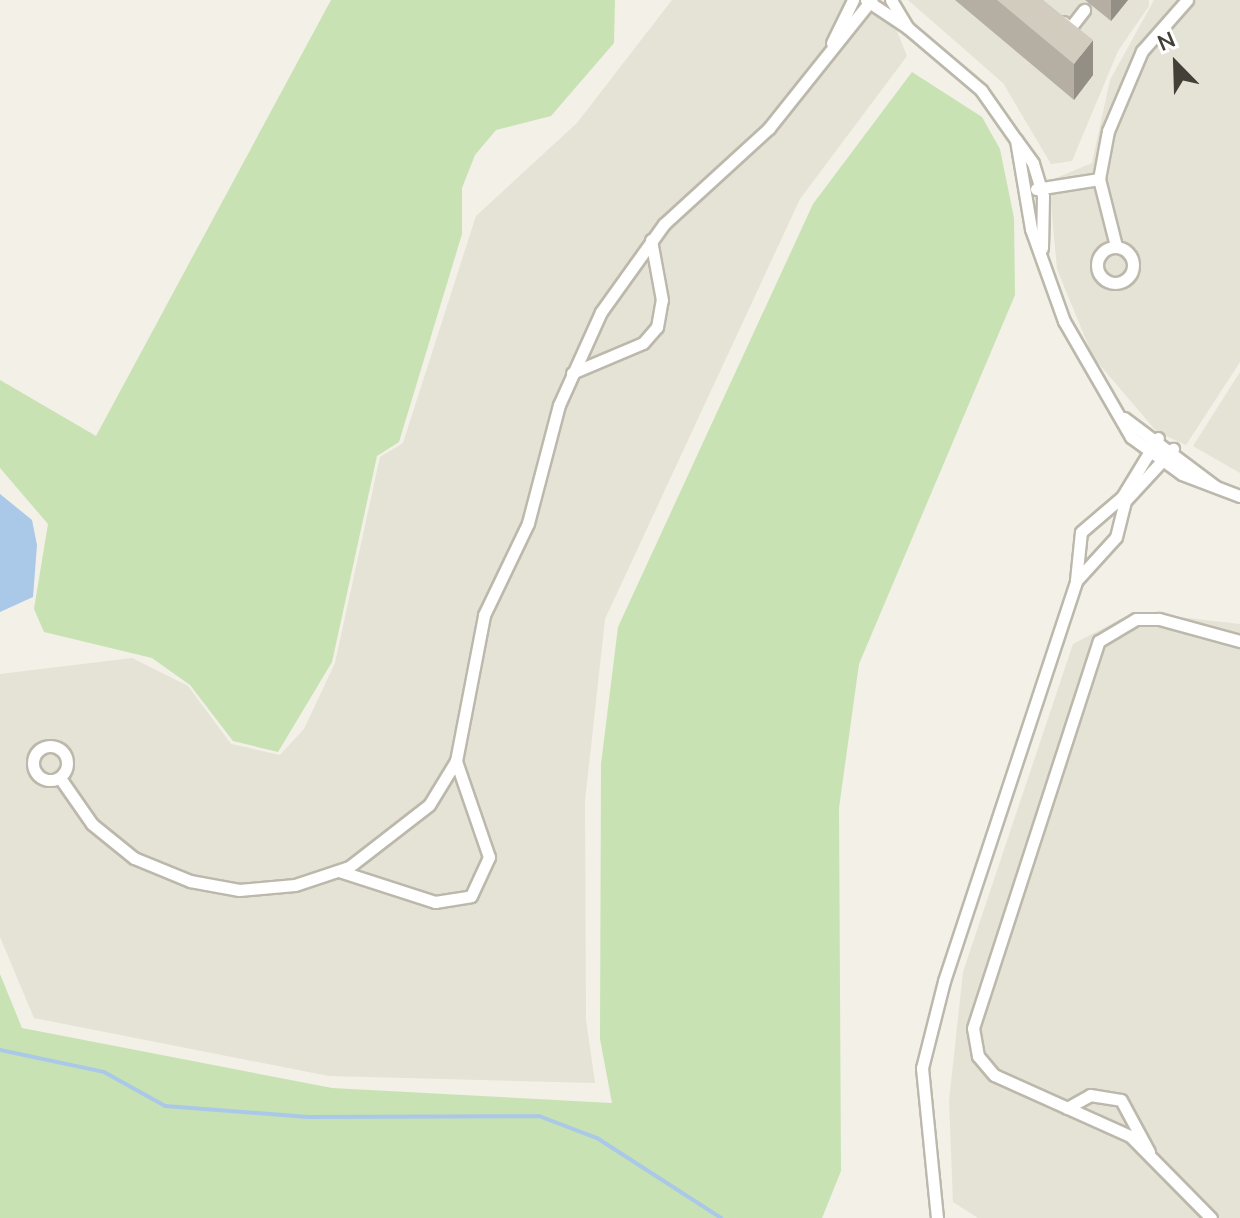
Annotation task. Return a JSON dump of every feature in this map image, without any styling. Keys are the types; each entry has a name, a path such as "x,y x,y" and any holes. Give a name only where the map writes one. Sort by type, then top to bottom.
{"street":[{"path":"832,43 853,0"},
{"path":"891,0 908,28"},
{"path":"1169,16 1172,0"},
{"path":"1116,246 1099,179 1121,94 1169,16 1187,0"},
{"path":"60,778 117,846 175,876 273,889 339,871 402,831 446,784 456,761 484,615 528,523 571,373 601,312 651,240 698,187 769,128 832,43 869,1 908,28 981,90 1016,140 1040,189 1042,248"},
{"path":"1056,44 1084,10"},
{"path":"1049,11 1070,28"},
{"path":"1016,140 1025,191 1064,321 1124,418 1131,437 1165,462 1240,496"},
{"path":"1025,191 1099,179"},
{"path":"571,373 643,343 657,327 662,300 651,240"},
{"path":"1124,418 1173,449 1216,487"},
{"path":"937,1218 921,1091 925,1046 1076,581 1081,532 1122,497 1158,438"},
{"path":"1076,581 1116,537 1125,501 1165,462 1173,449"},
{"path":"1149,1152 1067,1108 994,1075 978,1056 973,1028 1086,665 1099,641 1136,619 1240,641"},
{"path":"339,871 435,902 471,896 489,857 456,761"},
{"path":"1067,1108 1090,1095 1121,1100 1149,1152 1211,1218"}],"shaded area":[{"path":"672,0 859,0 897,31 907,56 800,199 605,619 585,801 586,1020 595,1083 329,1076 34,1018 0,937 0,674 132,658 188,686 231,744 280,755 304,729 335,663 380,457 403,443 476,216 577,123"},
{"path":"908,0 1149,0 1149,6 1118,51 1072,161 1051,164 1003,83"},
{"path":"1154,0 1240,0 1240,362 1186,445 1157,432 1093,357 1057,269 1049,181 1092,163 1110,80"},
{"path":"1240,372 1240,473 1193,446"},
{"path":"1134,612 1240,624 1240,1218 978,1218 953,1202 949,1101 963,972 1073,644"}],"green space":[{"path":"331,0 615,0 614,43 551,116 496,130 475,155 462,188 462,234 399,442 377,456 332,662 278,752 233,741 190,685 152,658 44,632 34,609 48,524 0,468 0,380 96,436"},
{"path":"912,72 982,117 1000,149 1014,218 1015,295 859,664 839,808 841,1171 822,1218 0,1218 0,974 22,1028 332,1088 612,1103 600,1039 601,764 618,627 813,204"}],"water":[{"path":"0,494 32,520 37,545 33,597 0,612"}],"building":[{"path":"997,0 1043,0 1093,40 1074,64"}],"waterway":[{"path":"0,1050 104,1072 165,1106 308,1117 539,1116 597,1138 721,1218"}]}
